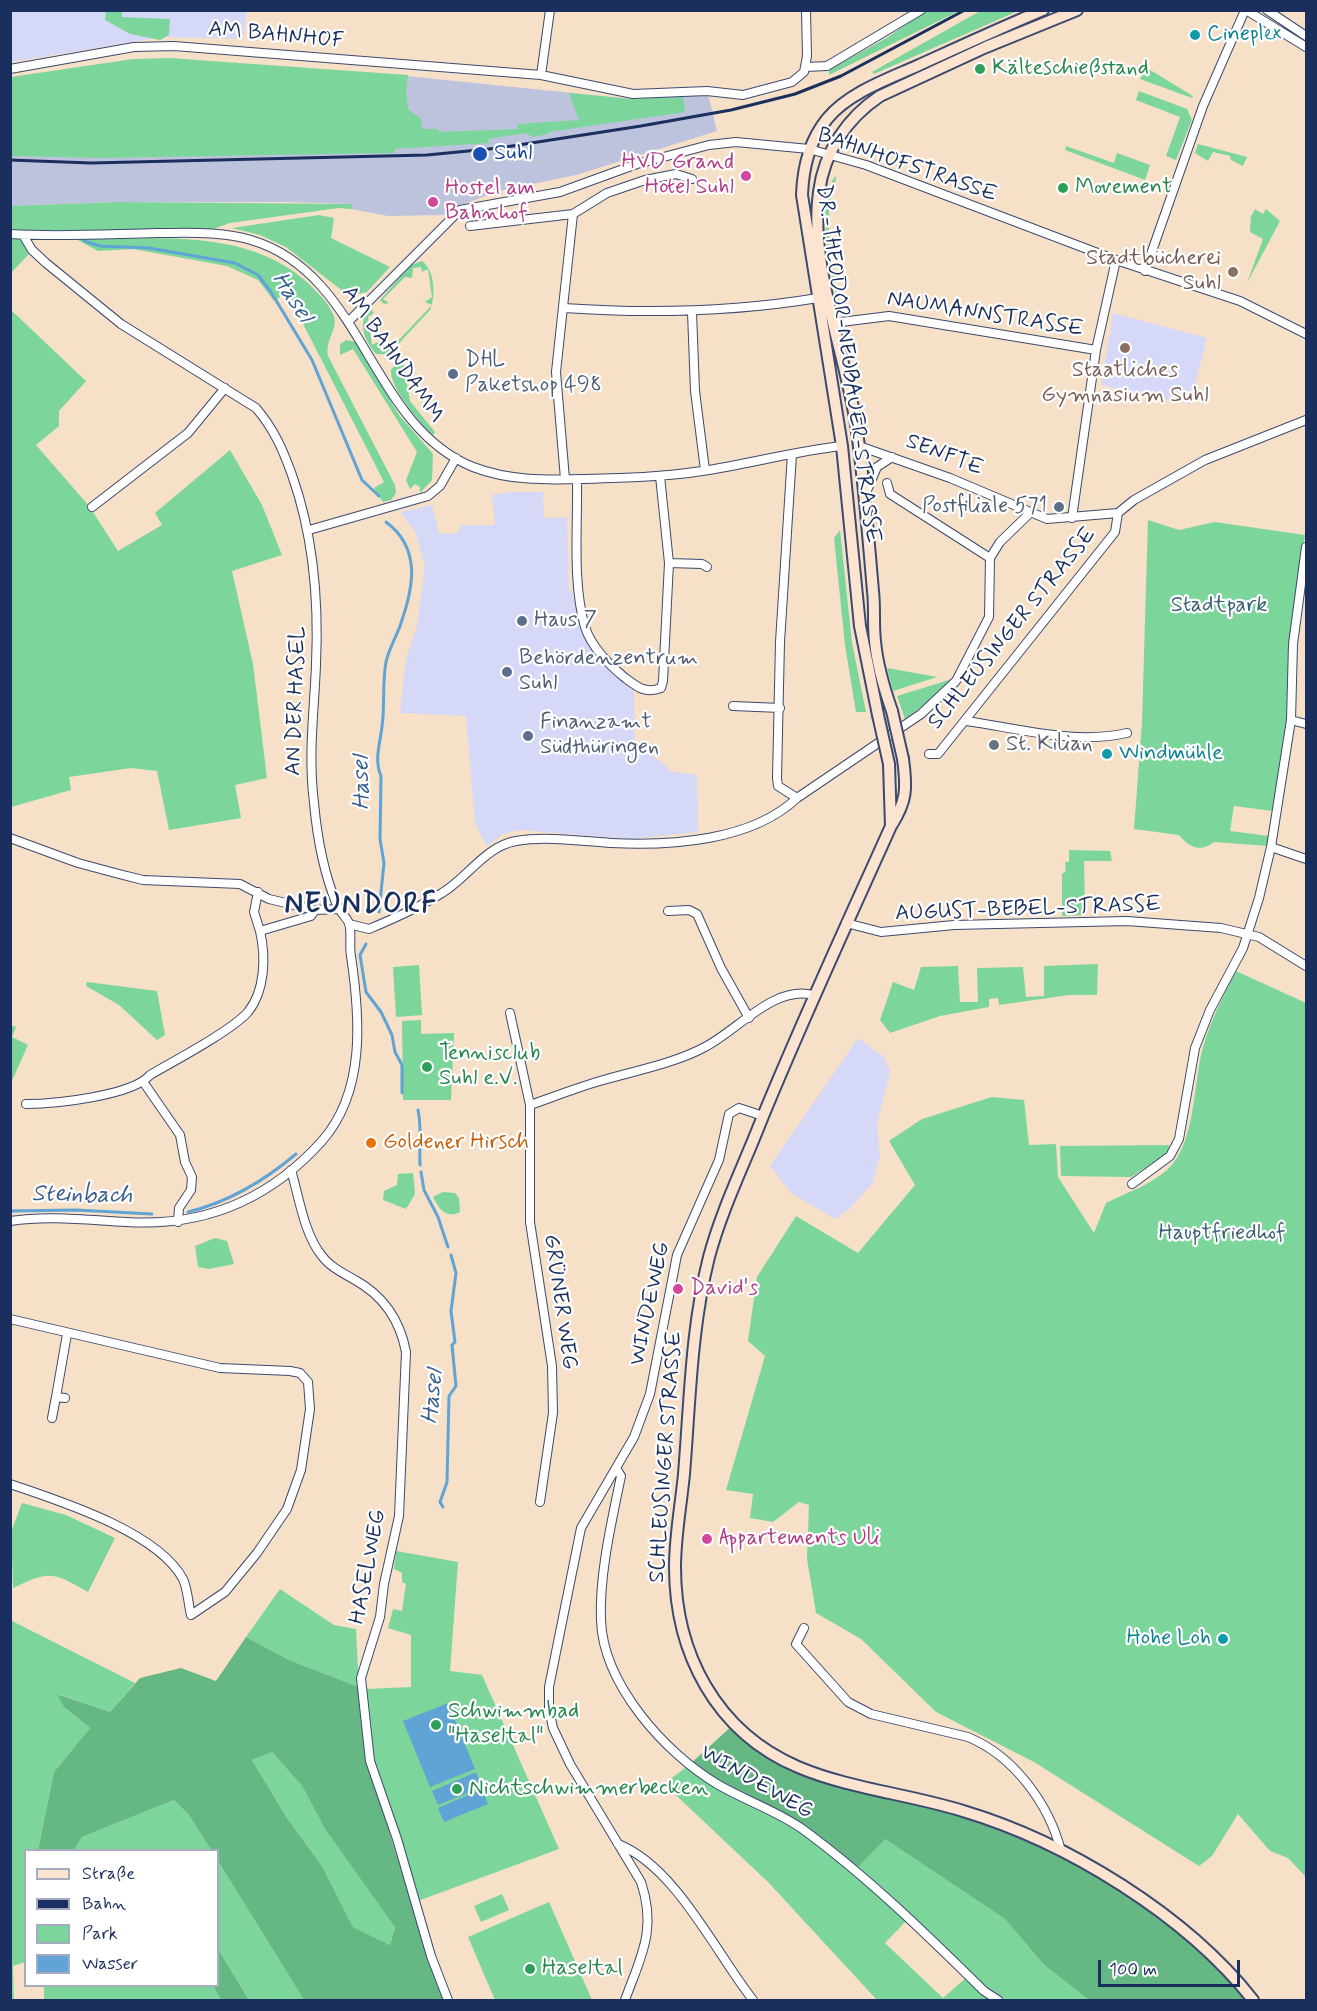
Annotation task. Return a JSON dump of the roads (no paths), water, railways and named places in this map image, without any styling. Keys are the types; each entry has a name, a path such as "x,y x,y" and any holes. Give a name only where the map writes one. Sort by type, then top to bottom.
{"main road":[{"name":"DR.-THEODOR-NEUBAUER-STRASSE","path":"878,715 860,626 842,446 802,195 804,169 809,149 828,118 855,98 893,77 1043,10"},
{"name":"DR.-THEODOR-NEUBAUER-STRASSE","path":"892,711 877,658 875,608 859,446 852,400 833,323 817,220 819,192 830,154 846,125 880,96 986,47 1077,10"},
{"name":"SENFTE","path":"842,446 859,446"},
{"name":"SCHLEUSINGER STRASSE","path":"892,711 903,759 904,800 813,995 763,1116 710,1255 695,1329 675,1564 678,1613 692,1661 706,1688 728,1718 753,1741 775,1755 828,1778 964,1811 1061,1851 1144,1902 1198,1943 1253,2001"},
{"name":"SCHLEUSINGER STRASSE","path":"878,715 890,764 891,826"}],"street":[{"path":"541,75 550,10"},
{"path":"806,10 806,67"},
{"name":"AM BAHNHOF","path":"10,69 134,47 174,46 541,75 633,94 707,91 743,95 792,82 800,77 806,67 827,66 921,10"},
{"path":"1144,271 1203,106 1246,10 1306,47"},
{"path":"1267,10 1306,36"},
{"name":"BAHNHOFSTRASSE","path":"349,321 444,224 463,209 560,192 597,176 709,145 757,143 809,149 830,154 1144,271 1240,301 1306,334"},
{"path":"470,226 573,213 607,193 645,180 676,174 692,179"},
{"path":"565,479 556,372 573,213"},
{"name":"AM BAHNDAMM","path":"23,235 205,232 248,239 267,245 299,265 325,290 349,321 409,417 434,445 456,458 503,476 534,480 660,476 842,446"},
{"path":"10,234 23,235"},
{"name":"AN DER HASEL","path":"23,235 39,257 121,324 256,408 271,425 297,488 309,530 317,614 316,668 310,738 314,804 330,887 339,909 349,924"},
{"path":"1072,518 1096,350 1116,260"},
{"path":"564,308 631,313 692,312 770,306 818,298"},
{"path":"692,312 695,391 705,470"},
{"name":"NAUMANNSTRASSE","path":"833,323 889,316 1096,350"},
{"path":"93,507 188,433 225,388"},
{"name":"SCHLEUSINGER STRASSE","path":"928,754 938,754 966,721 1115,532 1118,513 1134,500 1204,460 1306,420"},
{"name":"SENFTE","path":"859,446 950,478 1047,519 1118,513"},
{"path":"792,454 780,642 778,786 797,798"},
{"name":"DR.-THEODOR-NEUBAUER-STRASSE","path":"864,496 877,467 892,457"},
{"path":"309,530 428,496 440,486 456,458"},
{"path":"577,479 579,594 585,628 606,660 637,687 652,691 661,688 663,681 669,563 660,476"},
{"path":"887,483 890,494 990,558"},
{"path":"10,1221 41,1219 178,1222 224,1210 267,1187 291,1170 324,1139 346,1105 359,1018 349,945 349,924 369,929 443,893 495,849 510,842 556,839 614,843 712,837 768,818 786,808 797,798 870,750 942,698 956,681 989,617 990,558 1000,542 1030,513"},
{"path":"1132,1184 1170,1156 1179,1139 1195,1048 1248,933 1271,847 1291,720 1293,644 1306,547"},
{"path":"669,563 702,564 707,567"},
{"path":"733,706 780,708"},
{"path":"1291,720 1306,724"},
{"path":"966,721 1066,736 1106,738 1127,733"},
{"path":"10,838 78,863 143,880 240,884 269,899 315,910 339,909"},
{"path":"1271,847 1306,859"},
{"path":"26,1104 103,1094 144,1083 150,1075 248,1011 262,979 260,931 254,912 258,892"},
{"path":"260,931 311,916 315,910"},
{"path":"668,911 689,910 697,914 721,968 749,1018"},
{"name":"AUGUST-BEBEL-STRASSE","path":"846,923 881,932 954,925 1126,921 1221,928 1248,933 1270,942 1306,966"},
{"path":"530,1105 597,1082 686,1056 705,1047 783,996 801,992 813,995"},
{"name":"GRÜNER WEG","path":"510,1013 530,1105 530,1222 552,1366 553,1413 540,1502"},
{"path":"144,1083 182,1141 185,1162 192,1177 191,1190 179,1208 178,1222"},
{"name":"WINDEWEG","path":"625,2001 647,1942 648,1913 640,1882 570,1764 553,1728 549,1709 555,1654 581,1528 634,1437 650,1394 677,1255 719,1160 729,1114 739,1107 763,1116"},
{"name":"HASELWEG","path":"291,1170 316,1248 335,1269 370,1288 388,1307 400,1329 406,1352 399,1516 384,1584 383,1606 361,1678 370,1761 397,1839 431,1956 448,2001"},
{"path":"10,1319 220,1368 300,1373 308,1382 309,1409 301,1470 287,1509 257,1553 225,1592 191,1615 183,1580 155,1550 121,1527 87,1511 10,1484"},
{"path":"52,1418 67,1334"},
{"path":"56,1397 65,1398"},
{"name":"WINDEWEG","path":"616,1468 621,1476 610,1536 601,1622 614,1669 646,1724 678,1756 701,1774 799,1827 847,1863 984,1991 998,2001"},
{"path":"804,1628 796,1644 837,1693 848,1702 871,1714 968,1737 979,1742 1016,1771 1029,1784 1055,1829 1061,1851"},
{"path":"618,1844 634,1850 673,1884 753,2001"}],"water":[{"path":"448,1703 475,1769 430,1787 403,1721"},
{"name":"Nichtschwimmerbecken","path":"476,1772 482,1787 438,1805 432,1791"},
{"path":"482,1789 488,1804 444,1822 438,1808"}],"waterway":[{"name":"Hasel","path":"84,241 100,246 149,248 235,263 258,275 271,292 312,360 362,480 379,496"},
{"name":"Hasel","path":"379,912 384,863 380,839 381,776 378,758 383,719 385,670 389,652 406,609 412,568 405,544 386,522"},
{"name":"Hasel","path":"366,944 360,955 366,992 381,1012 392,1035 395,1052 402,1065 402,1093"},
{"name":"Hasel","path":"418,1110 420,1165"},
{"name":"Steinbach","path":"188,1212 232,1196 271,1173 296,1154"},
{"name":"Hasel","path":"421,1172 424,1190 438,1217 448,1247"},
{"name":"Steinbach","path":"10,1211 76,1210 152,1214"},
{"name":"Hasel","path":"443,1507 440,1502 447,1482 449,1396 456,1386 452,1345 455,1342 451,1311 456,1273 451,1255"}],"railway":[{"path":"10,160 91,163 427,155 499,148 641,126 731,110 795,94 841,76 965,10"}],"place":[{"name":"Cineplex","path":"1195,35"},
{"name":"Kälteschießstand","path":"980,69"},
{"name":"Suhl","path":"480,154"},
{"name":"HVD Grand Hotel Suhl","path":"746,176"},
{"name":"Movement","path":"1063,188"},
{"name":"Hostel am Bahnhof","path":"433,202"},
{"name":"Stadtbücherei Suhl","path":"1233,272"},
{"name":"Staatliches Gymnasium Suhl","path":"1125,348"},
{"name":"DHL Paketshop 498","path":"453,374"},
{"name":"Postfiliale 571","path":"1059,507"},
{"name":"Haus 7","path":"522,621"},
{"name":"Behördenzentrum Suhl","path":"507,672"},
{"name":"Finanzamt Südthüringen","path":"528,736"},
{"name":"St. Kilian","path":"994,745"},
{"name":"Windmühle","path":"1107,754"},
{"name":"Tennisclub Suhl e.V.","path":"427,1067"},
{"name":"Goldener Hirsch","path":"371,1143"},
{"name":"David's","path":"678,1289"},
{"name":"Appartements Uli","path":"707,1539"},
{"name":"Hohe Loh","path":"1223,1639"},
{"name":"Schwimmbad \"Haseltal\"","path":"436,1725"},
{"name":"Nichtschwimmerbecken","path":"457,1789"},
{"name":"Haseltal","path":"530,1969"}],"district":[{"name":"NEUNDORF","path":"361,906"}],"park label":[{"name":"Stadtpark","path":"1219,606"},
{"name":"Hauptfriedhof","path":"1222,1234"}]}
